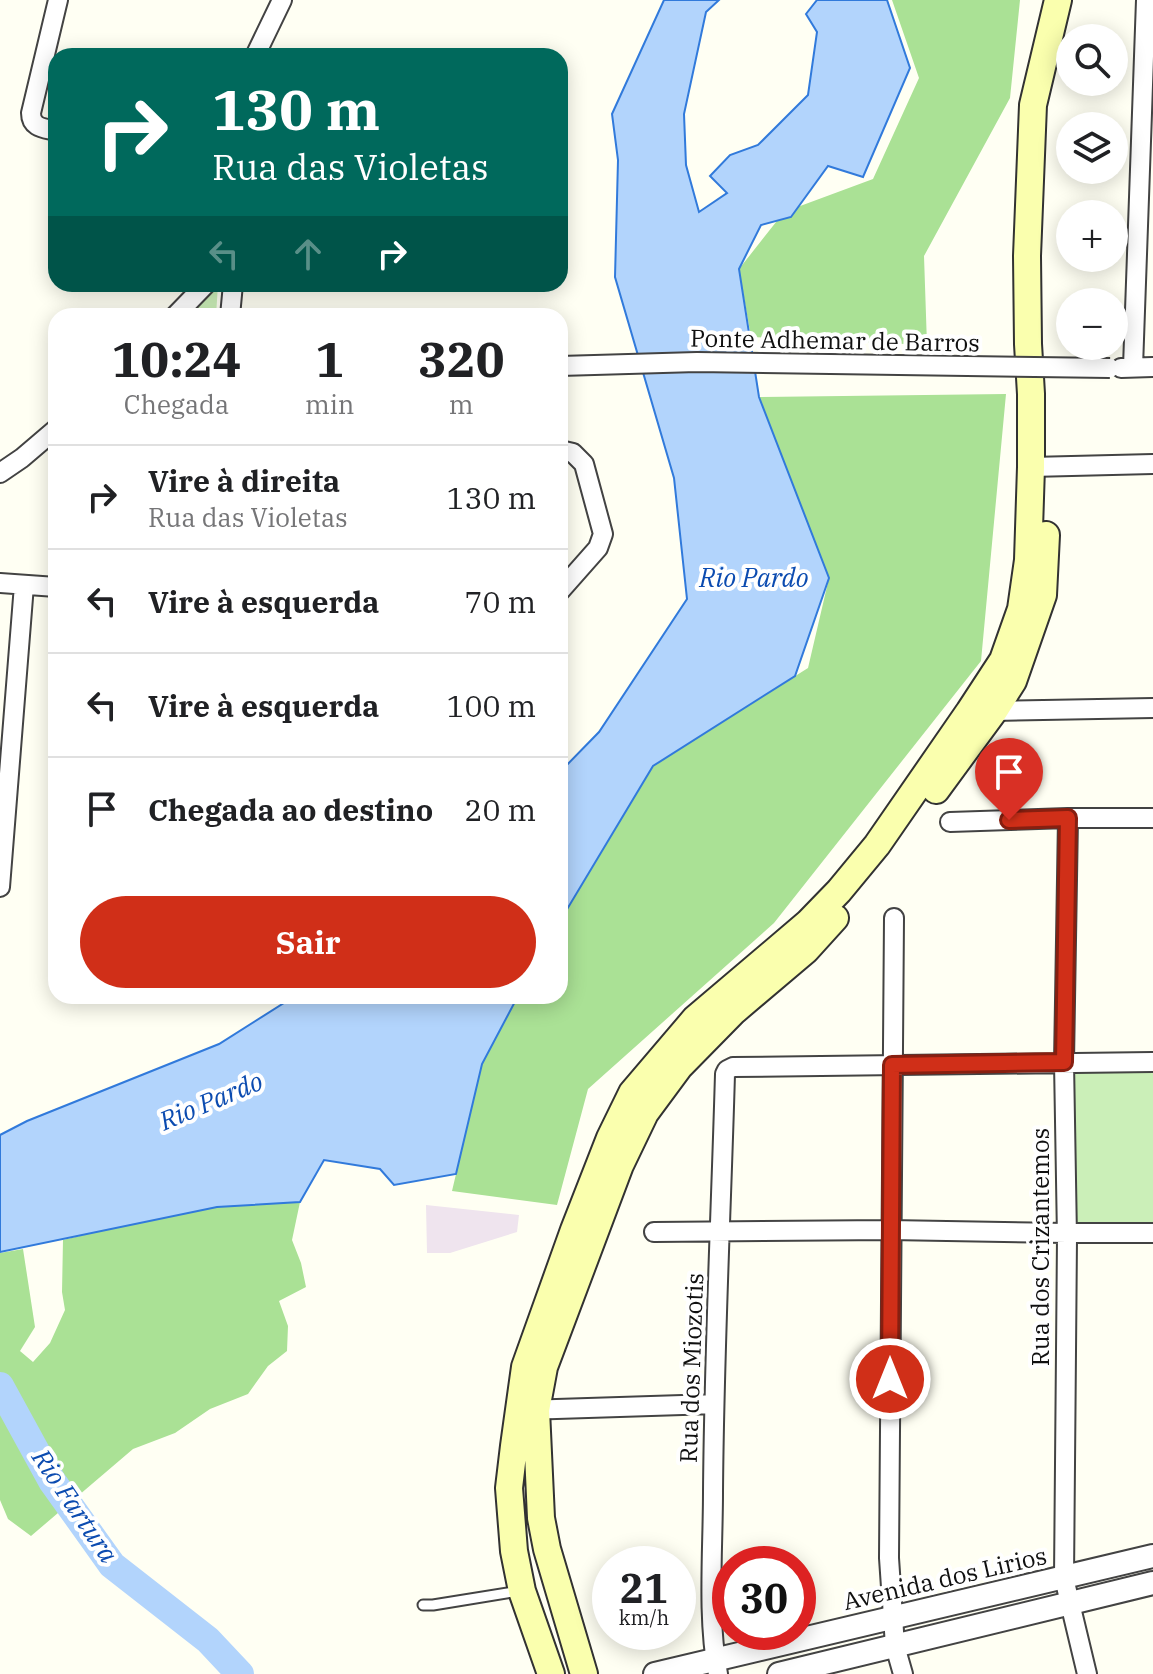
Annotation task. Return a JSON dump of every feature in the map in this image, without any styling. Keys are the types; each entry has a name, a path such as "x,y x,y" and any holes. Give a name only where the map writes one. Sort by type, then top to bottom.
{"main road":[{"path":"584,1674 547,1549 527,1410 525,1367 610,1138 632,1093 695,1019 808,923 839,891 877,845 1003,660 1021,609 1039,467 1028,344 1027,256 1033,105 1058,0"},
{"path":"551,1674 522,1591 514,1551 509,1488 527,1410 620,1165 645,1113 679,1067 734,1011 806,950 868,882 1013,681 1043,595 1039,467 1045,196 1051,99 1075,0"}],"street":[{"path":"48,129 37,126 31,119 31,113 58,0"},
{"path":"259,48 282,0"},
{"path":"1133,367 1147,159 1146,0"},
{"path":"183,308 198,292"},
{"name":"Ponte Adhemar de Barros","path":"568,366 697,362 1153,367"},
{"path":"0,473 48,436"},
{"path":"568,452 577,455 584,464 603,534 598,548 568,582"},
{"path":"1039,467 1153,464"},
{"path":"0,583 48,586"},
{"path":"0,887 24,585"},
{"path":"994,711 1153,708"},
{"name":"Rua dos Crizantemos","path":"1068,818 1064,1062 1067,1233 1064,1578 1087,1674"},
{"path":"950,822 1153,818"},
{"path":"894,918 889,1558 895,1646 903,1674"},
{"path":"892,1065 1153,1062"},
{"name":"Rua dos Miozotis","path":"717,1666 713,1610 714,1404 725,1074 733,1067 892,1065"},
{"path":"654,1232 890,1230 1153,1233"},
{"path":"527,1410 714,1404"},
{"name":"Avenida dos Lirios","path":"655,1674 717,1666 894,1617 1153,1556"},
{"path":"779,1674 1153,1583"}],"lane":[{"path":"423,1605 522,1591"}],"shaded area":[{"path":"426,1205 519,1215 517,1232 450,1253 427,1253"}],"green space":[{"path":"892,0 1020,0 1010,98 924,256 927,345 751,337 739,269 784,212 873,179 919,78"},
{"path":"210,292 218,292 216,308 196,308"},
{"path":"1006,394 981,661 774,923 588,1089 557,1205 452,1191 487,1043 510,1004 568,1004 568,908 653,766 808,668 829,578 759,397"},
{"path":"1064,1062 1153,1062 1153,1235 1067,1238"},
{"path":"300,1202 292,1240 306,1287 279,1301 288,1326 287,1351 268,1366 248,1394 210,1409 175,1433 133,1449 31,1536 8,1519 0,1500 0,1253 23,1249 35,1327 20,1351 33,1362 50,1343 65,1310 62,1292 63,1240 171,1214 217,1207"}],"water":[{"name":"Rio Pardo","path":"664,0 719,0 706,12 684,114 686,165 699,212 727,193 710,176 730,155 758,145 808,95 817,32 806,14 817,0 887,0 910,68 863,177 828,166 791,217 761,225 739,269 759,397 829,578 795,676 653,766 568,908 568,764 599,732 687,599 674,478 615,277 618,160 612,114"},
{"name":"Rio Pardo","path":"282,1004 514,1004 482,1064 456,1174 394,1185 380,1169 324,1160 300,1202 217,1207 0,1252 0,1135 27,1121 219,1044"}],"waterway":[{"name":"Rio Fartura","path":"0,1386 52,1481 112,1565 208,1640 240,1674"}],"route":[{"path":"890,1379 892,1065 1064,1062 1068,818 1009,820"}]}
